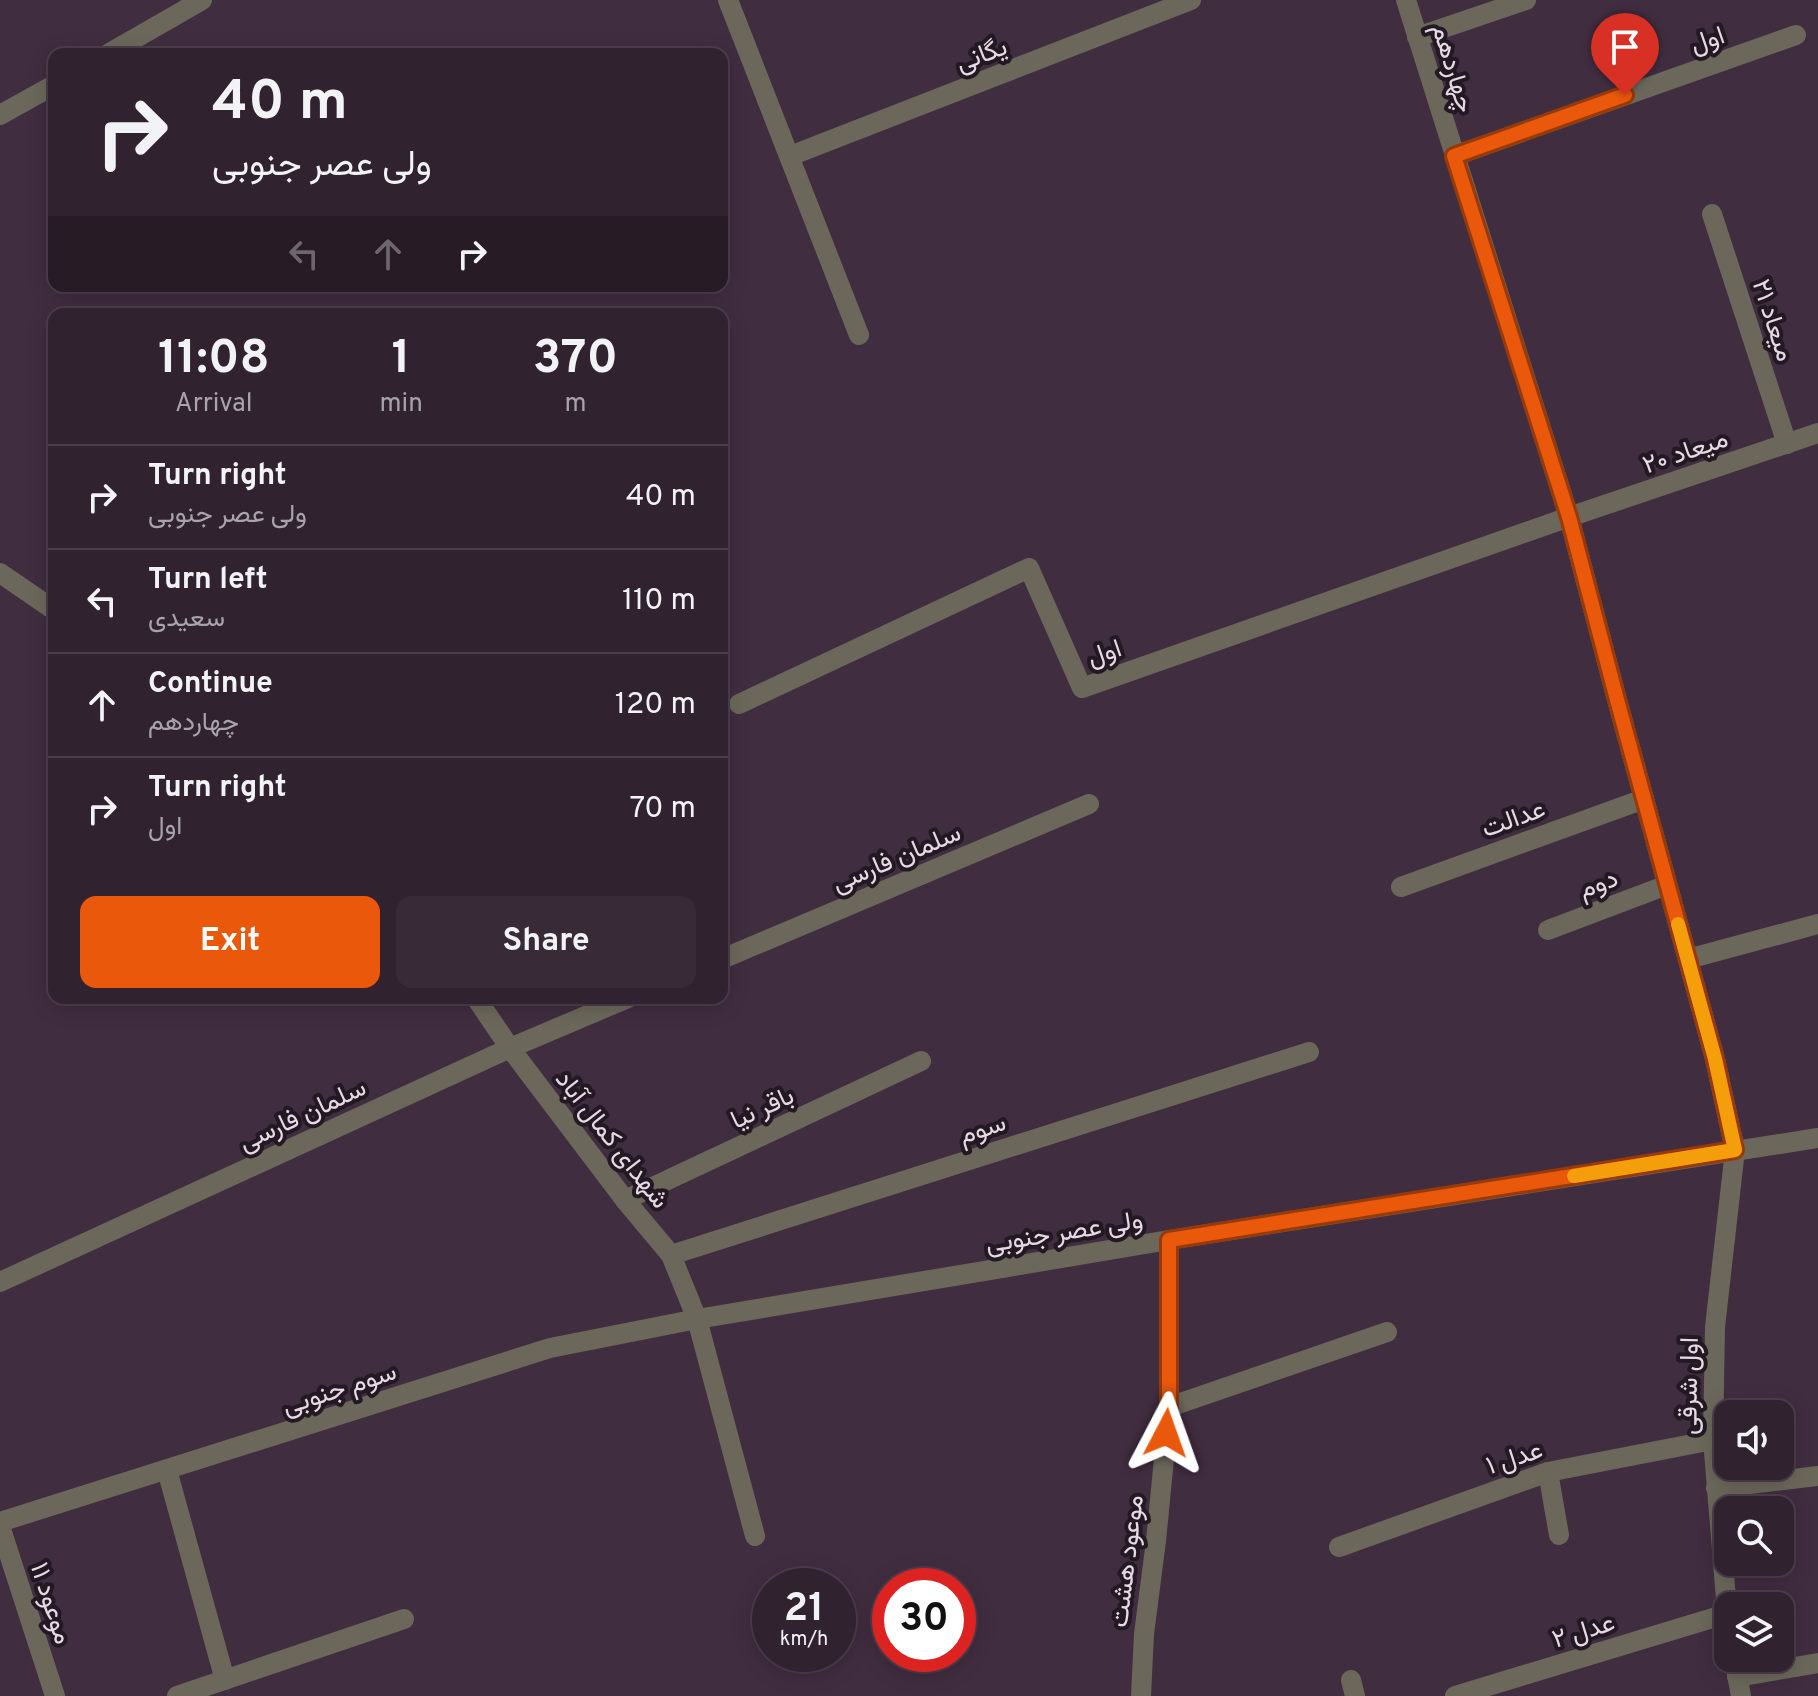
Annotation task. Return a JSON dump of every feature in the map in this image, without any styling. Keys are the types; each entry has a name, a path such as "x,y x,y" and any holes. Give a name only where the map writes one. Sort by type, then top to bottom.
{"street":[{"path":"118,48 202,0"},
{"path":"728,0 859,335"},
{"name":"یگانی","path":"790,156 1191,0"},
{"name":"چهاردهم","path":"1406,0 1569,517 1644,799"},
{"path":"1417,37 1526,0"},
{"name":"اول","path":"1454,156 1796,35"},
{"path":"0,115 48,88"},
{"name":"میعاد ۲۱","path":"1712,214 1787,444"},
{"name":"میعاد ۲۰","path":"1569,517 1818,433"},
{"name":"اول","path":"739,704 1029,568 1082,688 1569,517"},
{"path":"0,573 48,606"},
{"name":"اول شرقی","path":"1644,799 1715,1059 1735,1150 1715,1327 1713,1440 1725,1592"},
{"name":"عدالت","path":"1401,887 1644,799"},
{"name":"سلمان فارسی","path":"728,956 1089,804"},
{"name":"دوم","path":"1548,930 1667,885"},
{"path":"1688,959 1818,924"},
{"name":"شهدای کمال آباد","path":"480,1004 625,1200 671,1255 697,1319 755,1536"},
{"name":"سلمان فارسی","path":"0,1282 510,1048 614,1004"},
{"name":"سوم","path":"671,1255 1309,1052"},
{"name":"باقر نیا","path":"625,1200 921,1061"},
{"name":"ولی عصر جنوبی","path":"697,1319 1169,1240 1818,1138"},
{"name":"موعود هشت","path":"1141,1696 1144,1634 1169,1407 1169,1240"},
{"name":"سوم جنوبی","path":"0,1524 550,1348 697,1319"},
{"path":"1169,1407 1387,1332"},
{"name":"عدل ۱","path":"1339,1547 1548,1472 1713,1440"},
{"path":"167,1470 225,1680"},
{"path":"1548,1472 1559,1535"},
{"path":"1716,1488 1818,1476"},
{"name":"موعود ۱۱","path":"0,1524 55,1696"},
{"path":"177,1696 404,1619"},
{"name":"عدل ۲","path":"1455,1696 1714,1622"},
{"path":"1737,1677 1818,1663"}],"slow traffic":[{"path":"1574,1176 1735,1150 1715,1059 1678,924"}],"route":[{"path":"1166,1433 1169,1407 1169,1240 1735,1150 1715,1059 1569,517 1454,156 1625,95"}]}
